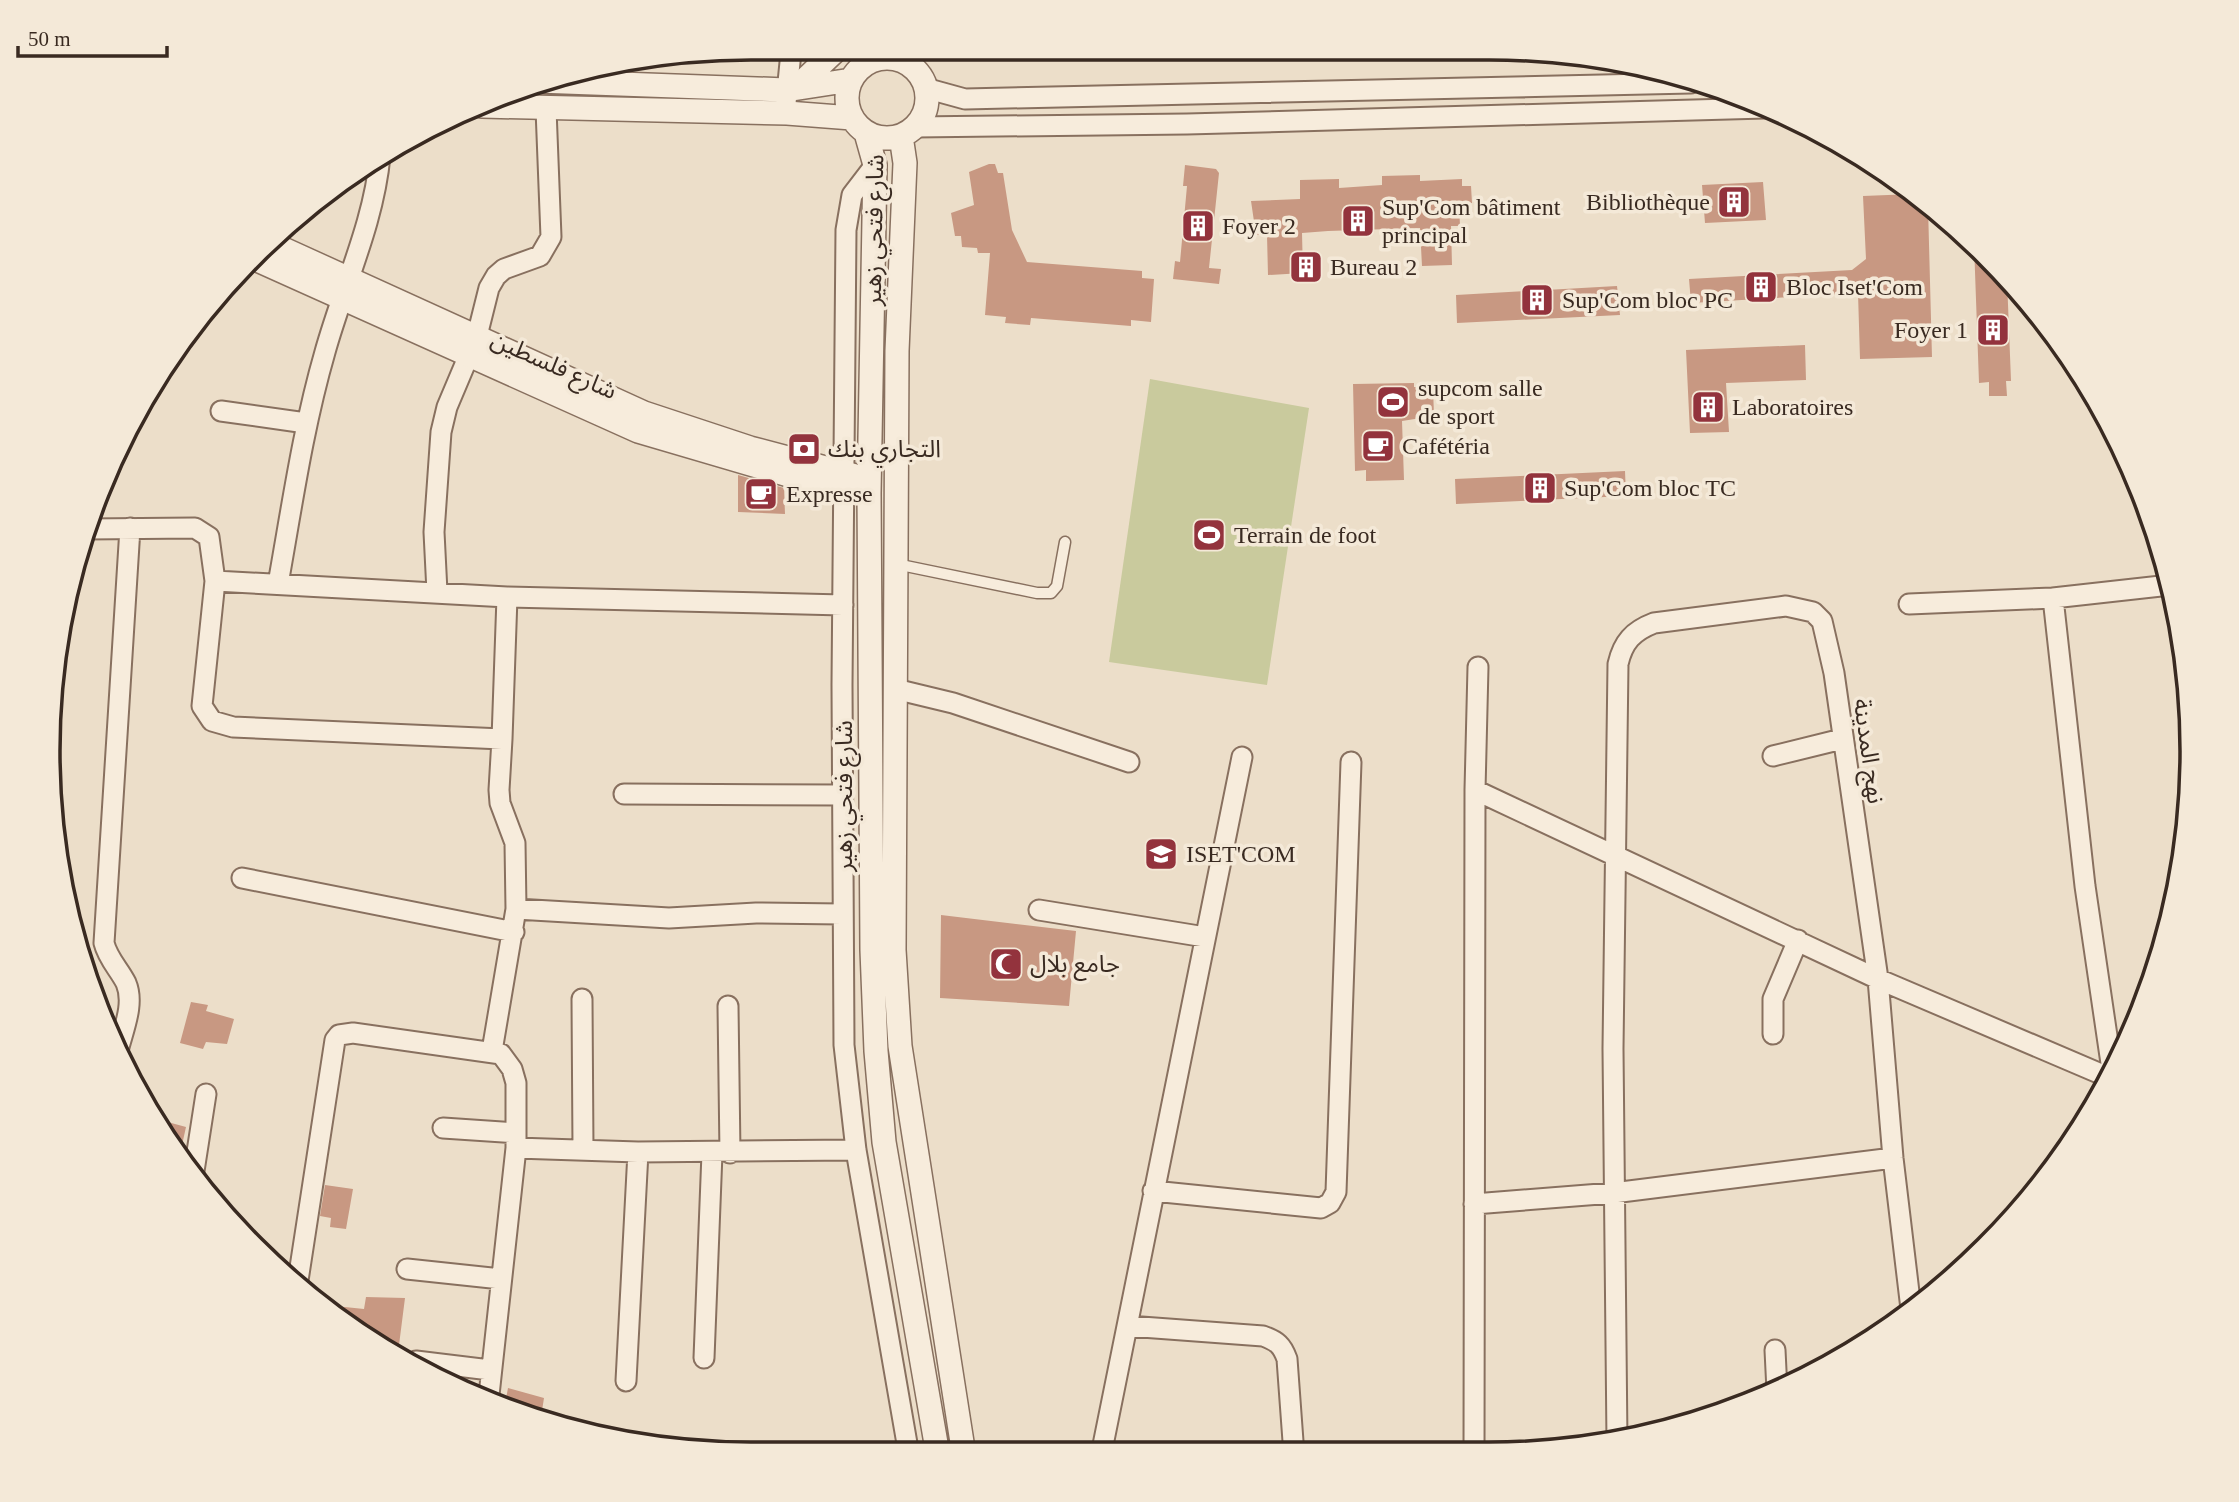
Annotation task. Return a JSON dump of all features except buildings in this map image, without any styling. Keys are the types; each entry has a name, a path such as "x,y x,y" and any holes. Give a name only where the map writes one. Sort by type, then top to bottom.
{"street":[{"path":"789,97 791,60"},
{"path":"789,97 826,60"},
{"path":"501,107 546,108 789,97 871,61 882,60"},
{"path":"896,60 965,99 1669,84"},
{"path":"859,125 847,92 861,66"},
{"path":"908,131 923,115 918,70"},
{"path":"572,83 789,97 859,125 877,137 908,131 1744,109"},
{"path":"438,592 434,532 441,432 472,346 489,288 504,269 540,256 549,243 546,108"},
{"name":"شارع فتحي زهير","path":"859,125 875,165 869,486 872,950 876,1051 884,1142 935,1442"},
{"name":"شارع فتحي زهير","path":"908,131 898,292 894,950 900,1046 962,1442"},
{"path":"875,165 857,184 848,206 842,795 844,1045 856,1150 907,1442"},
{"path":"278,584 306,423 344,288 374,201 378,169"},
{"name":"شارع فلسطين","path":"277,248 344,288"},
{"name":"شارع فلسطين","path":"263,261 344,288 472,346 638,431 819,484 845,482 869,486"},
{"path":"221,411 306,423"},
{"path":"96,528 195,528 205,533 212,545 215,581 202,706 212,720 233,727 502,739"},
{"path":"122,1037 129,1007 128,990 107,956 104,936 130,528"},
{"path":"215,581 508,597 843,605"},
{"path":"1909,604 2053,598 2159,587"},
{"path":"492,1051 516,909 515,843 500,803 499,790 508,597"},
{"path":"2053,598 2085,886 2110,1054"},
{"name":"نهج المدينة","path":"1615,856 1618,664 1622,647 1637,630 1654,623 1786,606 1813,612 1822,621 1830,643 1878,979 1893,1158 1911,1299"},
{"path":"1474,1442 1475,790 1478,667"},
{"path":"895,690 953,703 1129,762"},
{"path":"1773,757 1842,739"},
{"path":"1104,1442 1242,758"},
{"path":"1153,1191 1321,1208 1330,1203 1336,1192 1351,762"},
{"path":"1475,790 1878,979 2099,1073"},
{"path":"624,794 842,795"},
{"path":"1615,856 1613,1193 1617,1430"},
{"path":"242,878 514,932"},
{"path":"516,909 669,918 756,913 842,914"},
{"path":"1039,910 1205,937"},
{"path":"1773,1034 1773,999 1798,940"},
{"path":"582,999 583,1149"},
{"path":"704,1358 721,1153 727,1006"},
{"path":"299,1274 335,1040 339,1035 353,1033 501,1054 512,1069 516,1083 516,1140 489,1391"},
{"path":"195,1163 206,1094"},
{"path":"443,1128 583,1149 638,1153 856,1150"},
{"path":"626,1381 638,1153"},
{"path":"1474,1204 1613,1193 1893,1158"},
{"path":"407,1269 501,1279"},
{"path":"1128,1326 1263,1336 1274,1340 1283,1347 1287,1359 1293,1442"},
{"path":"1775,1350 1776,1379"},
{"path":"429,1363 490,1370"}],"lane":[{"path":"1468,89 1468,117"},
{"path":"895,564 1037,593 1051,593 1057,586 1065,542"}],"green space":[{"name":"Terrain de foot","path":"1150,379 1309,408 1267,685 1109,662"}],"place":[{"name":"Bibliothèque","path":"1734,202"},
{"name":"Sup'Com bâtiment principal","path":"1358,221"},
{"name":"Foyer 2","path":"1198,226"},
{"name":"Bureau 2","path":"1306,267"},
{"name":"Bloc Iset'Com","path":"1761,287"},
{"name":"Sup'Com bloc PC","path":"1537,300"},
{"name":"Foyer 1","path":"1993,330"},
{"name":"supcom salle de sport","path":"1393,402"},
{"name":"Laboratoires","path":"1708,407"},
{"name":"Cafétéria","path":"1378,446"},
{"name":"التجاري بنك","path":"804,449"},
{"name":"Sup'Com bloc TC","path":"1540,488"},
{"name":"Expresse","path":"761,494"},
{"name":"Terrain de foot","path":"1209,535"},
{"name":"ISET'COM","path":"1161,854"},
{"name":"جامع بلال","path":"1006,964"}]}
